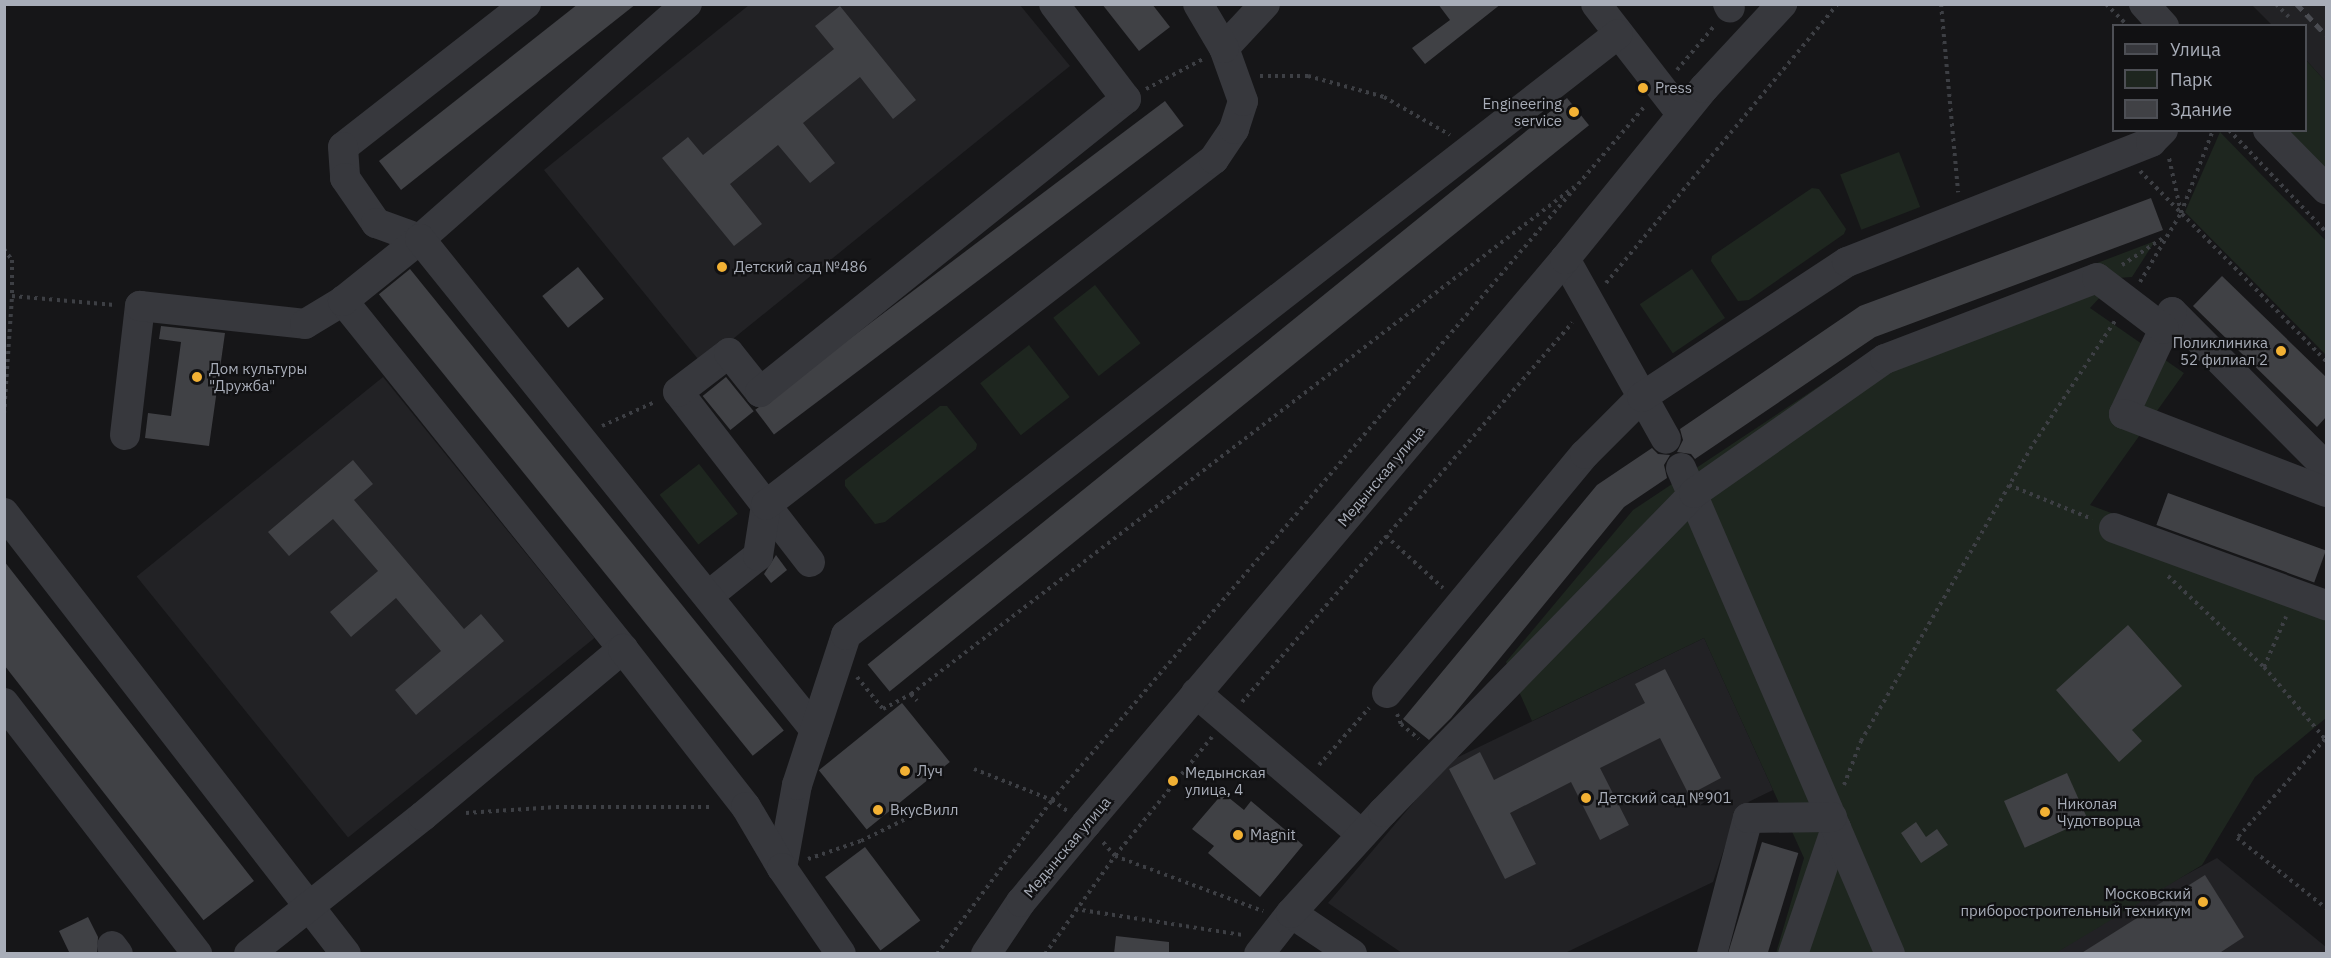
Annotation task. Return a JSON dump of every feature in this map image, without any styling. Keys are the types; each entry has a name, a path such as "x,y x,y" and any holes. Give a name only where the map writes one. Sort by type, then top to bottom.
{"street":[{"path":"526,4 343,147 345,178 376,223 420,239 815,730"},
{"path":"125,435 140,306 304,324 343,301 420,239 687,4"},
{"path":"810,562 678,392 729,353 760,392 1126,99 1054,4"},
{"path":"1224,48 1265,4"},
{"path":"1596,4 1682,116"},
{"name":"Медынская улица","path":"986,954 1021,902 1086,824 1565,259 1682,116 1782,4"},
{"path":"2144,4 2162,24"},
{"path":"708,596 758,556 766,505 1214,159 1234,129 1243,101 1236,75 1204,8"},
{"path":"782,868 797,785 846,635 1618,33"},
{"path":"2270,132 2326,189"},
{"path":"1387,693 1585,454 1642,397 1847,262 2151,142 2165,141"},
{"path":"1565,259 1666,439"},
{"path":"1352,954 1276,931 1688,481 1885,359 2097,278 2164,329"},
{"path":"343,301 623,649 746,807 782,868 841,954"},
{"path":"2291,478 2326,468 2172,312 2124,414 2326,492"},
{"path":"1688,481 1890,954"},
{"path":"4,513 346,954"},
{"path":"2114,528 2326,605"},
{"path":"249,954 423,816 623,649"},
{"path":"1196,693 1362,835"},
{"path":"4,703 196,954"},
{"path":"1712,954 1748,818 1834,822"},
{"path":"1793,954 1834,822"}],"path":[{"path":"1045,954 1115,856 1227,719 1590,303 1838,4"},
{"path":"1941,4 1960,218"},
{"path":"2106,4 2125,24"},
{"path":"2277,4 2289,17"},
{"path":"937,954 1052,800 1729,6"},
{"path":"1126,99 1224,48"},
{"path":"1236,75 1308,76 1384,97 1472,148"},
{"path":"1834,822 1861,741 2009,485 2169,234 2181,213 2212,132"},
{"path":"2231,132 2326,232"},
{"path":"2165,141 2181,213"},
{"path":"2122,154 2326,361"},
{"path":"840,655 883,709 911,694 1582,181"},
{"path":"2097,278 2132,260 2169,234"},
{"path":"4,249 12,260 12,296 4,414"},
{"path":"4,261 12,260"},
{"path":"12,296 140,306"},
{"path":"579,436 678,392"},
{"path":"2009,485 2114,528"},
{"path":"1386,536 1450,594"},
{"path":"2161,571 2264,667 2325,739 2237,838 2326,908"},
{"path":"2264,667 2296,594"},
{"path":"1387,693 1401,724 1429,747"},
{"path":"911,694 917,701"},
{"path":"1302,784 1365,712"},
{"path":"974,769 1052,800"},
{"path":"423,816 556,807 746,807"},
{"path":"782,868 861,841 928,808"},
{"path":"1086,824 1115,856 1276,931"},
{"path":"1075,909 1276,931"}],"shaded area":[{"name":"Детский сад №486","path":"749,5 1020,5 1070,66 702,364 544,170"},
{"path":"2252,5 2326,5 2326,82 2307,61 2307,24 2271,24"},
{"path":"383,377 594,638 348,838 137,576"},
{"name":"Детский сад №901","path":"1704,638 1773,790 1738,807 1713,882 1565,953 1402,953 1328,903 1448,762"},
{"name":"Московский приборостроительный техникум","path":"2217,858 2326,947 2326,954 2039,954"}],"green space":[{"path":"2307,61 2326,82 2326,174 2285,132 2307,132"},
{"path":"2220,132 2326,241 2326,355 2185,212"},
{"path":"1899,152 1920,207 1861,230 1840,175"},
{"path":"1812,188 1819,189 1846,229 1844,234 1749,300 1738,301 1711,261 1712,256"},
{"path":"2155,241 2132,277 2118,278 2090,308 2184,373 2090,505 2326,594 2326,718 2255,777 2202,865 2056,953 1776,953 1804,858 1704,638 1532,721 1506,662 1633,510 1881,345"},
{"path":"1692,269 1725,318 1673,353 1640,304"},
{"path":"1095,285 1141,343 1099,376 1053,318"},
{"path":"1029,345 1070,397 1021,435 980,383"},
{"path":"940,406 947,406 977,444 976,449 885,522 875,524 845,486 845,480"},
{"path":"699,464 738,514 698,544 660,495"}],"building":[{"path":"578,4 636,4 401,190 379,161"},
{"path":"1102,4 1152,4 1170,27 1139,51"},
{"path":"1438,4 1501,4 1425,64 1412,48 1450,20"},
{"name":"Детский сад №486","path":"840,6 916,100 893,119 860,77 803,123 835,163 810,183 778,145 730,184 762,224 734,246 662,158 688,137 703,155 834,49 815,26"},
{"path":"1567,98 1589,125 890,692 868,664"},
{"path":"1165,101 1184,126 774,434 755,410"},
{"path":"2151,198 2163,230 1875,337 1695,459 1691,454 1677,452 1683,440 1680,429 1860,306"},
{"path":"578,267 604,299 568,328 542,296"},
{"path":"410,269 784,731 753,756 379,294"},
{"path":"2222,276 2326,377 2326,417 2317,427 2193,306"},
{"name":"Дом культуры \"Дружба\"","path":"161,326 225,333 209,446 145,438 148,413 171,416 181,342 159,339"},
{"path":"726,377 754,411 730,430 703,396"},
{"path":"1652,448 1658,454 1670,455 1664,465 1667,478 1624,507 1451,718 1429,740 1403,719 1597,485"},
{"path":"353,460 373,484 354,500 464,629 481,614 504,641 416,715 395,690 441,651 396,598 351,637 330,612 378,571 333,519 289,556 268,532"},
{"path":"2168,493 2326,550 2314,582 2156,525"},
{"path":"776,555 787,570 771,583 764,574"},
{"path":"4,561 254,881 204,920 4,665"},
{"path":"2128,625 2182,686 2132,730 2142,741 2119,762 2056,690"},
{"path":"1665,669 1721,778 1689,795 1660,738 1600,768 1629,825 1600,840 1571,782 1510,813 1536,864 1505,879 1449,769 1480,752 1494,780 1645,703 1635,684"},
{"path":"902,703 950,762 867,829 819,770"},
{"path":"2067,773 2088,820 2025,848 2004,801"},
{"path":"1223,793 1244,810 1251,801 1303,845 1260,897 1208,853 1214,846 1192,829"},
{"path":"1916,822 1926,837 1937,829 1948,845 1921,863 1901,833"},
{"path":"1762,842 1798,853 1767,954 1728,953"},
{"path":"865,847 920,920 880,951 825,877"},
{"path":"2205,875 2244,937 2218,954 2080,954"},
{"path":"88,917 98,937 97,954 70,954 59,931"},
{"path":"1116,936 1169,942 1169,954 1114,954"}],"railway":[{"path":"2297,4 2326,35"}],"place":[{"name":"Press","path":"1643,88"},
{"name":"Engineering service","path":"1574,112"},
{"name":"Детский сад №486","path":"722,267"},
{"name":"Поликлиника 52 филиал 2","path":"2281,351"},
{"name":"Дом культуры \"Дружба\"","path":"197,377"},
{"name":"Луч","path":"905,771"},
{"name":"Медынская улица, 4","path":"1173,781"},
{"name":"Детский сад №901","path":"1586,798"},
{"name":"ВкусВилл","path":"878,810"},
{"name":"Николая Чудотворца","path":"2045,812"},
{"name":"Magnit","path":"1238,835"},
{"name":"Московский приборостроительный техникум","path":"2203,902"}]}
